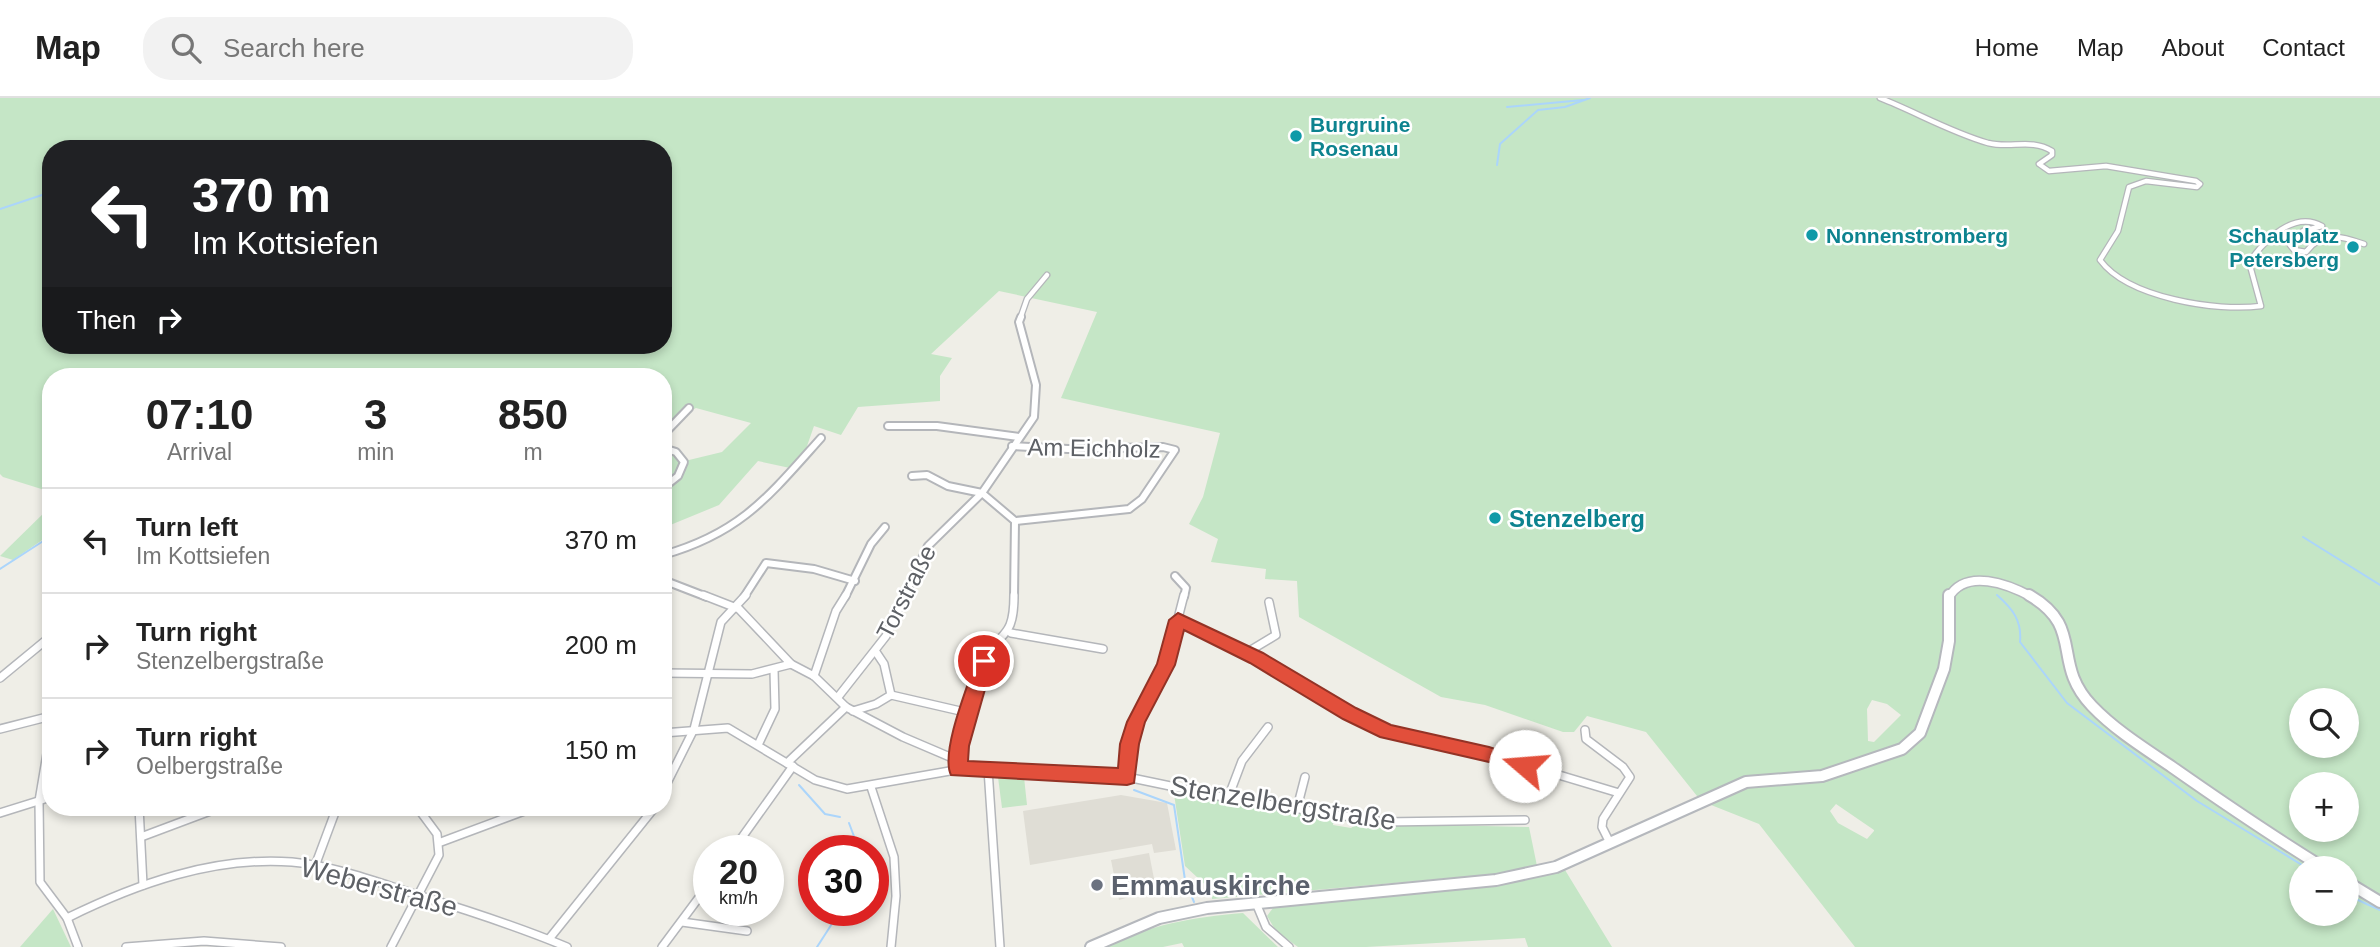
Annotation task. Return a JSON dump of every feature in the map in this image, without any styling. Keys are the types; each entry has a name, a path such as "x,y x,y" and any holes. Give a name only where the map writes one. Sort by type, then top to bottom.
{"main road":[{"path":"1091,947 1133,927 1168,916 1256,903 1521,876 1556,867 1717,794 1757,779 1834,774 1909,745 1920,733 1944,669 1949,641 1949,595 1962,583 1985,581 2025,594 2048,607 2060,619 2066,631 2070,672 2088,702 2114,726 2305,856"},
{"path":"2359,889 2380,902"}],"street":[{"path":"1880,98 2000,146 2025,142 2046,147 2052,151 2052,155 2039,163 2049,172 2106,166 2196,181 2200,184 2197,187 2146,181 2129,187 2118,231 2101,257 2102,266 2110,272 2156,292 2203,305 2257,308 2262,304 2249,262 2256,251 2293,223 2311,220 2322,226 2303,231 2290,245 2298,252 2306,252 2315,239 2323,235 2364,244"},
{"name":"Torstraße","path":"838,697 866,659 876,652 896,618 922,555 940,531 982,493 1034,417 1037,398 1019,322 1027,299 1047,275"},
{"path":"672,426 690,408"},
{"path":"888,426 937,426 1019,438"},
{"path":"672,552 704,543 748,519 821,438"},
{"name":"Am Eichholz","path":"1012,446 1068,449 1163,447 1175,450 1142,499 1129,509 1015,521"},
{"path":"672,451 684,462 678,476 672,481"},
{"path":"912,475 926,475 948,486 982,493 1015,521 1016,570 1011,633 985,657 957,765"},
{"path":"814,676 836,611 855,581 871,544 885,527"},
{"path":"672,773 694,729 721,622 732,606 748,593 766,563 814,569 855,581"},
{"path":"1127,777 1129,744 1146,697 1166,665 1186,589 1175,576"},
{"path":"672,583 732,606 751,620 791,664 814,676 850,709 957,765"},
{"path":"1246,653 1276,635 1269,602"},
{"path":"1178,620 1246,653 1350,714 1387,732 1489,754 1600,785 1619,793"},
{"path":"1011,633 1103,649"},
{"path":"0,678 42,643"},
{"path":"876,652 884,664 891,695"},
{"path":"672,673 752,674 791,664"},
{"path":"758,745 778,706 779,692 774,670"},
{"path":"743,835 790,764 850,709 876,704 891,695 969,713"},
{"path":"0,729 42,718"},
{"path":"1228,798 1242,761 1268,727"},
{"path":"672,732 728,728 815,780 836,787 871,786 957,765"},
{"path":"1585,730 1586,739 1629,774 1603,819 1602,827 1610,843"},
{"name":"Stenzelbergstraße","path":"957,765 1127,777 1228,798 1383,822 1525,820"},
{"path":"988,769 1000,947"},
{"path":"1297,808 1305,777"},
{"path":"42,783 37,843 40,886 67,918 78,947"},
{"path":"871,786 890,840 896,870 897,911 891,947"},
{"path":"0,813 42,800"},
{"path":"140,816 143,885"},
{"path":"141,837 197,816"},
{"path":"315,866 334,816"},
{"path":"391,947 433,867 441,842 435,828 425,816"},
{"path":"441,842 511,816"},
{"path":"549,939 647,816"},
{"name":"Weberstraße","path":"67,918 143,885 237,865 315,866 507,922 567,947"},
{"path":"1256,903 1266,927 1289,947"},
{"path":"662,947 693,907"},
{"path":"682,922 747,931"},
{"path":"127,947 175,942 281,947"}],"shaded area":[{"path":"1121,795 1167,803 1176,850 1154,853 1152,844 1030,865 1023,811"},
{"path":"1149,853 1156,889 1119,900 1111,860"}],"green space":[{"path":"0,98 2380,98 2380,947 1855,947 1759,824 1701,801 1646,732 1587,716 1574,732 1563,732 1485,705 1441,697 1299,617 1297,581 1265,579 1266,569 1211,562 1218,539 1189,524 1203,497 1220,433 1061,398 1097,312 999,291 931,354 952,358 940,376 940,401 858,407 841,435 814,426 806,449 790,468 758,461 719,505 672,524 672,454 689,460 722,452 751,423 696,408 672,420 672,368 42,368 42,489 0,474","holes":["1872,700 1887,704 1901,715 1874,742 1868,741 1867,709","1836,804 1874,830 1867,839 1838,823 1830,811"]},
{"path":"42,515 42,540 13,560 0,556"},
{"path":"998,777 1024,777 1027,805 1002,808"},
{"path":"1174,794 1334,818 1333,825 1351,828 1358,823 1529,827 1537,866 1495,874 1212,899 1212,891 1185,866"},
{"path":"1565,870 1612,947 1528,947 1525,938 1366,947 1298,947 1276,931 1267,916 1273,908 1516,882"},
{"path":"53,909 71,947 20,947"},
{"path":"1243,913 1278,947 1184,947 1182,943 1163,947 1104,947 1172,923"}],"waterway":[{"path":"1497,165 1500,144 1538,110 1565,107 1590,98"},
{"path":"1507,107 1583,100"},
{"path":"0,209 42,195"},
{"path":"2303,537 2380,585"},
{"path":"0,569 42,542"},
{"path":"1997,595 2015,616 2020,628 2020,642 2067,703 2197,801 2289,857"},
{"path":"799,785 825,814 840,817"},
{"path":"1134,790 1174,805 1185,880 1194,902"},
{"path":"849,823 854,835"},
{"path":"2359,900 2380,910"},
{"path":"817,947 830,926"}],"place":[{"name":"Burgruine Rosenau","path":"1296,136"},
{"name":"Nonnenstromberg","path":"1812,235"},
{"name":"Schauplatz Petersberg","path":"2353,247"},
{"name":"Stenzelberg","path":"1495,518"},
{"name":"Emmauskirche","path":"1097,885"}],"route":[{"path":"984,661 960,746 958,769 1009,769 1127,777 1129,744 1136,722 1146,697 1166,665 1178,620 1257,658 1350,714 1387,732 1489,754 1525,766"}]}
